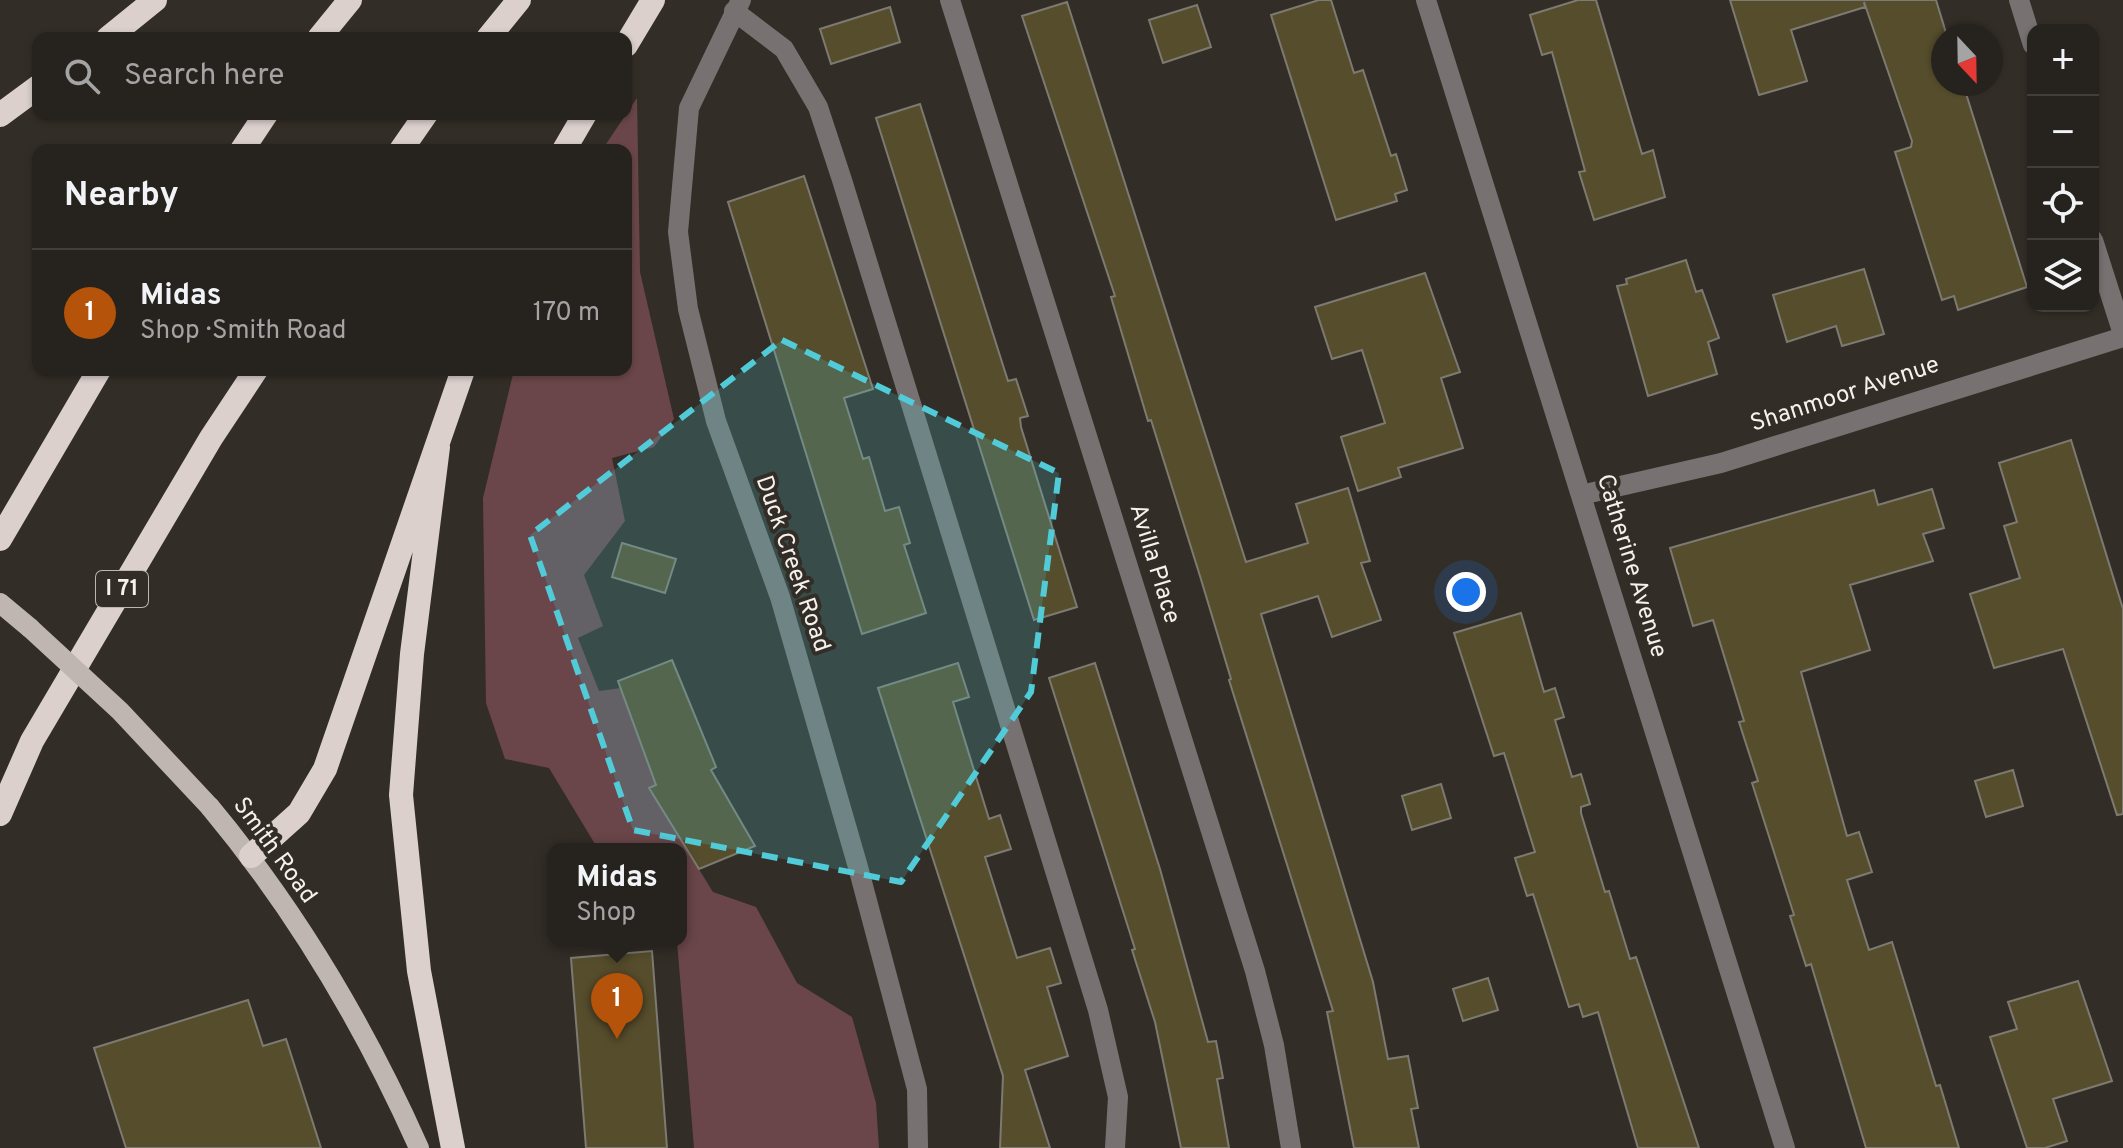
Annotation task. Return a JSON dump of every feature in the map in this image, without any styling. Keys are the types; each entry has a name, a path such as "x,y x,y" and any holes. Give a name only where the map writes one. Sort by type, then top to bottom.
{"highway":[{"path":"115,32 155,0"},
{"path":"324,32 350,0"},
{"path":"493,32 519,0"},
{"path":"632,35 653,0"},
{"path":"0,115 32,91"},
{"path":"246,144 262,120"},
{"path":"405,144 422,120"},
{"path":"568,144 582,120"},
{"path":"0,539 95,376"},
{"name":"I 71","path":"0,814 32,741 211,438 252,376"},
{"path":"251,856 299,813 325,769 461,376"},
{"path":"438,447 412,654 401,795 419,971 453,1148"}],"main road":[{"name":"Smith Road","path":"0,603 120,711 210,807 251,856 301,931 384,1071 419,1148"}],"street":[{"name":"Avilla Place","path":"950,0 1255,971 1274,1045 1291,1148"},
{"name":"Catherine Avenue","path":"1426,0 1785,1148"},
{"path":"2019,0 2027,26"},
{"path":"737,5 784,49 818,107 1098,1010 1118,1097 1115,1148"},
{"name":"Duck Creek Road","path":"737,5 689,108 678,232 688,309 716,421 780,597 858,867 917,1089 918,1148"},
{"path":"2099,259 2123,335"},
{"name":"Shanmoor Avenue","path":"1581,495 1721,463 2123,335"}],"highlighted area":[{"path":"782,340 1059,473 1031,692 901,882 633,830 530,535"}],"shaded area":[{"path":"637,98 640,272 674,419 654,447 612,458 625,521 584,575 603,626 578,638 599,691 621,688 656,785 656,800 683,843 594,843 549,768 505,759 486,703 483,498 513,376 632,376 632,144 606,144 622,120 632,120 632,105"},
{"path":"687,850 713,892 756,907 797,983 852,1017 876,1103 879,1148 694,1148 677,947 687,947"}],"building":[{"path":"1319,0 1331,0 1354,73 1363,70 1391,156 1396,154 1407,190 1395,194 1397,201 1336,220 1271,15"},
{"path":"1578,0 1596,0 1642,154 1653,150 1665,197 1594,220 1579,172 1585,171 1552,52 1542,55 1530,15"},
{"path":"1730,0 1936,0 1943,24 1931,24 1931,96 1967,96 2027,287 1958,310 1954,296 1942,300 1895,152 1911,147 1912,141 1864,2 1865,7 1791,30 1807,81 1759,95"},
{"path":"1067,2 1246,562 1308,543 1296,504 1348,488 1370,561 1361,563 1381,620 1332,637 1318,596 1261,614 1373,982 1388,1059 1408,1056 1418,1108 1411,1109 1419,1148 1354,1148 1327,1012 1333,1011 1229,680 1200,576 1151,420 1148,421 1111,297 1115,296 1022,16"},
{"path":"1197,5 1211,47 1163,63 1149,20"},
{"path":"890,7 900,42 831,64 820,29"},
{"path":"920,104 1008,381 1016,379 1028,416 1020,418 1021,427 1077,607 1034,620 876,118"},
{"path":"804,176 873,389 844,398 863,459 869,457 885,511 899,507 910,543 904,545 926,613 862,634 728,202"},
{"path":"1686,260 1696,292 1702,290 1719,338 1708,342 1717,374 1648,396 1617,286 1627,284 1626,279"},
{"path":"1864,269 1884,334 1842,346 1836,326 1787,342 1773,295"},
{"path":"1425,273 1460,372 1441,378 1463,448 1398,468 1401,477 1358,491 1341,437 1385,423 1362,350 1332,359 1315,307"},
{"path":"2071,440 2123,609 2123,814 2117,815 2063,649 1994,668 1970,594 2020,578 2004,526 2017,522 1999,463"},
{"path":"1932,489 1944,528 1923,534 1933,561 1850,585 1870,650 1801,672 1847,836 1859,832 1872,872 1847,880 1869,950 1892,942 1936,1086 1940,1085 1959,1148 1866,1148 1811,964 1806,966 1790,916 1794,915 1752,783 1758,781 1739,722 1744,721 1713,620 1693,626 1670,548 1874,490 1878,505"},
{"path":"622,543 676,559 665,593 612,577"},
{"path":"1521,613 1544,692 1555,688 1564,717 1555,720 1572,777 1581,774 1590,804 1581,807 1581,813 1605,892 1609,891 1630,959 1636,957 1699,1148 1638,1148 1598,1012 1583,1017 1579,1004 1569,1007 1533,894 1527,896 1515,858 1535,852 1504,753 1494,756 1454,633"},
{"path":"672,660 716,767 711,770 755,846 699,869 687,850 687,843 683,843 649,788 656,785 618,681"},
{"path":"958,663 969,697 953,702 989,819 1000,815 1011,849 985,857 1017,958 1050,948 1061,983 1047,987 1068,1056 1025,1070 1050,1148 1000,1148 1003,1076 878,688"},
{"path":"1095,663 1160,869 1208,1042 1216,1041 1223,1078 1217,1079 1229,1148 1181,1148 1155,1022 1132,950 1135,949 1049,678"},
{"path":"2013,770 2023,806 1986,817 1975,781"},
{"path":"1441,784 1451,818 1412,830 1402,796"},
{"path":"652,951 667,1148 586,1148 571,958"},
{"path":"1488,978 1498,1010 1463,1021 1453,989"},
{"path":"2078,981 2112,1081 2053,1099 2067,1141 2045,1148 2027,1148 1990,1037 2017,1029 2008,1002"},
{"path":"248,1000 263,1046 286,1039 321,1148 126,1148 94,1048"}],"place":[{"name":"Midas","path":"617,1039"}]}
